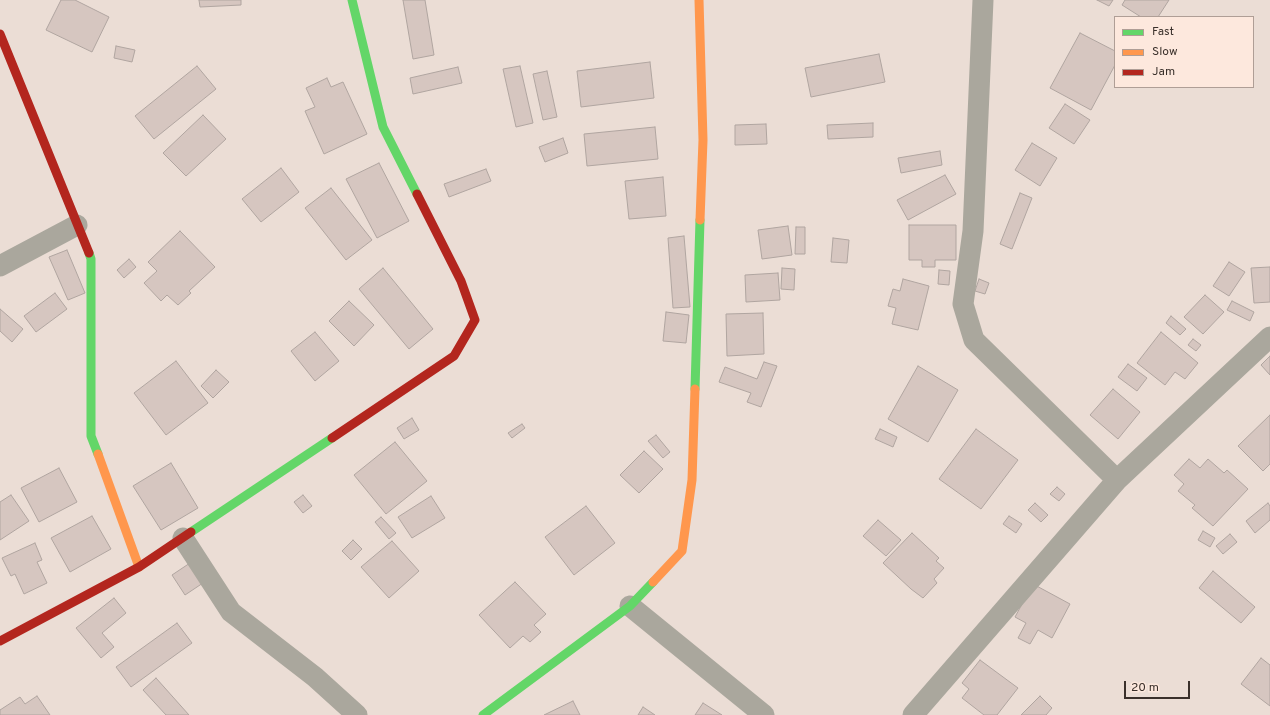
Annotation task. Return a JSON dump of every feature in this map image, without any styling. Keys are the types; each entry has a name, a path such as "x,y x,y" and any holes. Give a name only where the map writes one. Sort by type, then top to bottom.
{"street":[{"path":"0,641 139,567 454,356 475,320 461,282 383,126 352,0"},
{"path":"483,715 630,606 682,551 692,480 703,140 699,0"},
{"path":"982,0 973,231 963,304 974,340 1117,480"},
{"path":"0,34 91,259 91,436 139,567"},
{"path":"0,266 77,225"},
{"path":"913,715 1117,480 1270,337"},
{"path":"182,538 231,612 315,677 357,715"},
{"path":"630,606 764,715"}],"building":[{"path":"61,0 75,0 109,17 92,52 46,30"},
{"path":"199,0 241,0 241,5 200,7"},
{"path":"403,0 425,0 434,55 413,59"},
{"path":"1097,0 1113,0 1109,6"},
{"path":"1125,0 1169,0 1159,16 1139,16 1122,5"},
{"path":"1080,33 1114,50 1114,67 1091,110 1050,88"},
{"path":"116,46 135,50 132,62 114,58"},
{"path":"879,54 885,82 811,97 805,68"},
{"path":"650,62 654,98 581,107 577,71"},
{"path":"197,66 216,89 154,139 135,116"},
{"path":"520,66 533,123 516,127 503,69"},
{"path":"458,67 462,83 413,94 410,78"},
{"path":"547,71 557,117 543,120 533,74"},
{"path":"327,78 331,87 343,82 367,134 324,154 305,111 315,107 306,88"},
{"path":"1065,104 1090,120 1074,144 1049,128"},
{"path":"203,115 226,139 186,176 163,153"},
{"path":"873,123 873,137 828,139 827,125"},
{"path":"766,124 767,144 735,145 735,125"},
{"path":"655,127 658,159 587,166 584,134"},
{"path":"563,138 568,153 545,162 539,147"},
{"path":"1032,143 1057,158 1040,186 1015,170"},
{"path":"940,151 942,165 901,173 898,158"},
{"path":"379,163 409,221 377,238 346,179"},
{"path":"281,168 299,192 261,222 242,199"},
{"path":"486,169 491,181 449,197 444,184"},
{"path":"945,175 956,194 908,220 897,200"},
{"path":"663,177 666,216 629,219 625,181"},
{"path":"331,188 372,240 346,260 305,208"},
{"path":"1020,193 1032,198 1012,249 1000,244"},
{"path":"909,225 956,225 956,260 935,260 935,267 922,267 922,260 909,260"},
{"path":"788,226 792,255 762,259 758,230"},
{"path":"796,227 805,227 805,254 795,254"},
{"path":"180,231 215,267 189,291 191,293 178,305 167,295 161,301 144,283 157,271 148,262"},
{"path":"684,236 690,307 673,308 668,238"},
{"path":"833,238 849,240 847,263 831,262"},
{"path":"67,250 85,293 68,300 49,257"},
{"path":"129,259 136,267 124,278 117,270"},
{"path":"1229,262 1245,272 1229,296 1213,286"},
{"path":"1270,267 1270,302 1254,303 1251,268"},
{"path":"383,268 433,329 409,349 359,289"},
{"path":"782,268 795,269 794,290 781,289"},
{"path":"939,270 950,271 949,285 938,284"},
{"path":"778,273 780,300 746,302 745,275"},
{"path":"903,279 929,286 918,330 892,324 896,308 888,306 893,289 900,291"},
{"path":"979,279 989,283 985,294 975,291"},
{"path":"55,293 67,309 36,332 24,316"},
{"path":"1205,295 1224,312 1203,334 1184,317"},
{"path":"349,301 374,325 354,346 329,321"},
{"path":"1232,301 1254,312 1250,321 1227,310"},
{"path":"0,309 23,329 12,342 0,331"},
{"path":"666,312 689,315 686,343 663,341"},
{"path":"763,313 764,354 727,356 726,314"},
{"path":"1171,316 1186,329 1180,335 1166,323"},
{"path":"315,332 339,361 315,381 291,351"},
{"path":"1161,332 1198,363 1185,379 1175,372 1165,385 1137,363"},
{"path":"1193,339 1201,345 1196,351 1188,345"},
{"path":"1270,356 1270,375 1261,365"},
{"path":"176,361 208,403 166,435 134,393"},
{"path":"764,362 777,366 761,407 747,402 751,393 719,382 725,367 757,379"},
{"path":"1128,364 1147,378 1137,391 1118,377"},
{"path":"918,366 958,390 928,442 888,419"},
{"path":"216,370 229,382 213,398 201,386"},
{"path":"1113,389 1140,412 1118,439 1090,415"},
{"path":"1270,415 1270,464 1263,471 1238,446"},
{"path":"412,418 419,430 404,439 397,428"},
{"path":"522,424 525,428 512,438 508,433"},
{"path":"880,429 897,437 893,447 875,439"},
{"path":"976,429 1018,460 981,509 939,479"},
{"path":"656,435 670,452 663,458 648,441"},
{"path":"395,442 427,481 386,514 354,475"},
{"path":"644,451 663,469 639,493 620,475"},
{"path":"1189,459 1200,468 1208,459 1224,473 1227,470 1248,489 1213,526 1192,508 1195,505 1178,491 1184,484 1174,475"},
{"path":"171,463 198,508 161,530 133,486"},
{"path":"59,468 77,502 39,522 21,488"},
{"path":"1057,487 1065,494 1059,501 1050,494"},
{"path":"11,495 29,521 0,540 0,502"},
{"path":"303,495 312,506 303,513 294,502"},
{"path":"431,496 445,518 412,538 398,517"},
{"path":"1035,503 1048,515 1041,522 1028,510"},
{"path":"1268,503 1270,506 1270,520 1255,533 1246,521"},
{"path":"586,506 615,543 574,575 545,537"},
{"path":"92,516 111,549 70,572 51,538"},
{"path":"1009,516 1022,524 1016,533 1003,524"},
{"path":"381,517 396,533 389,539 375,522"},
{"path":"878,520 901,540 886,556 863,536"},
{"path":"1203,531 1215,538 1210,547 1198,540"},
{"path":"912,533 939,558 936,561 944,568 934,579 937,583 923,598 883,563"},
{"path":"1230,534 1237,542 1223,554 1216,546"},
{"path":"353,540 362,549 351,560 342,551"},
{"path":"392,541 419,571 389,598 361,567"},
{"path":"35,543 42,560 37,562 47,583 24,594 15,574 11,576 2,558"},
{"path":"193,561 206,581 185,595 172,575"},
{"path":"1213,571 1255,607 1241,623 1199,588"},
{"path":"515,582 546,614 534,625 541,632 530,642 523,636 510,648 479,615"},
{"path":"1033,584 1070,604 1052,638 1038,630 1030,644 1018,638 1026,623 1015,617"},
{"path":"114,598 126,613 102,633 114,647 101,658 76,628"},
{"path":"177,623 192,643 131,687 116,667"},
{"path":"1261,658 1270,665 1270,706 1241,684"},
{"path":"980,660 1018,688 997,715 984,715 962,698 969,689 962,683"},
{"path":"156,678 189,715 166,715 143,690"},
{"path":"37,696 50,715 0,715 0,710 20,697 25,704"},
{"path":"1040,696 1052,708 1046,715 1021,715"},
{"path":"573,701 580,715 544,715"},
{"path":"703,703 722,715 695,715"},
{"path":"643,707 655,715 638,715"}],"traffic: fast":[{"path":"352,0 383,127 417,194"},
{"path":"695,389 700,220"},
{"path":"89,253 91,259 91,436 98,454"},
{"path":"191,532 332,438"},
{"path":"483,715 630,606 653,582"}],"traffic: slow":[{"path":"699,0 703,140 700,220"},
{"path":"653,582 682,551 692,480 695,389"},
{"path":"98,454 139,567"}],"traffic: jam":[{"path":"0,34 89,253"},
{"path":"332,438 454,356 475,320 461,281 417,194"},
{"path":"0,641 139,567 191,532"}]}
